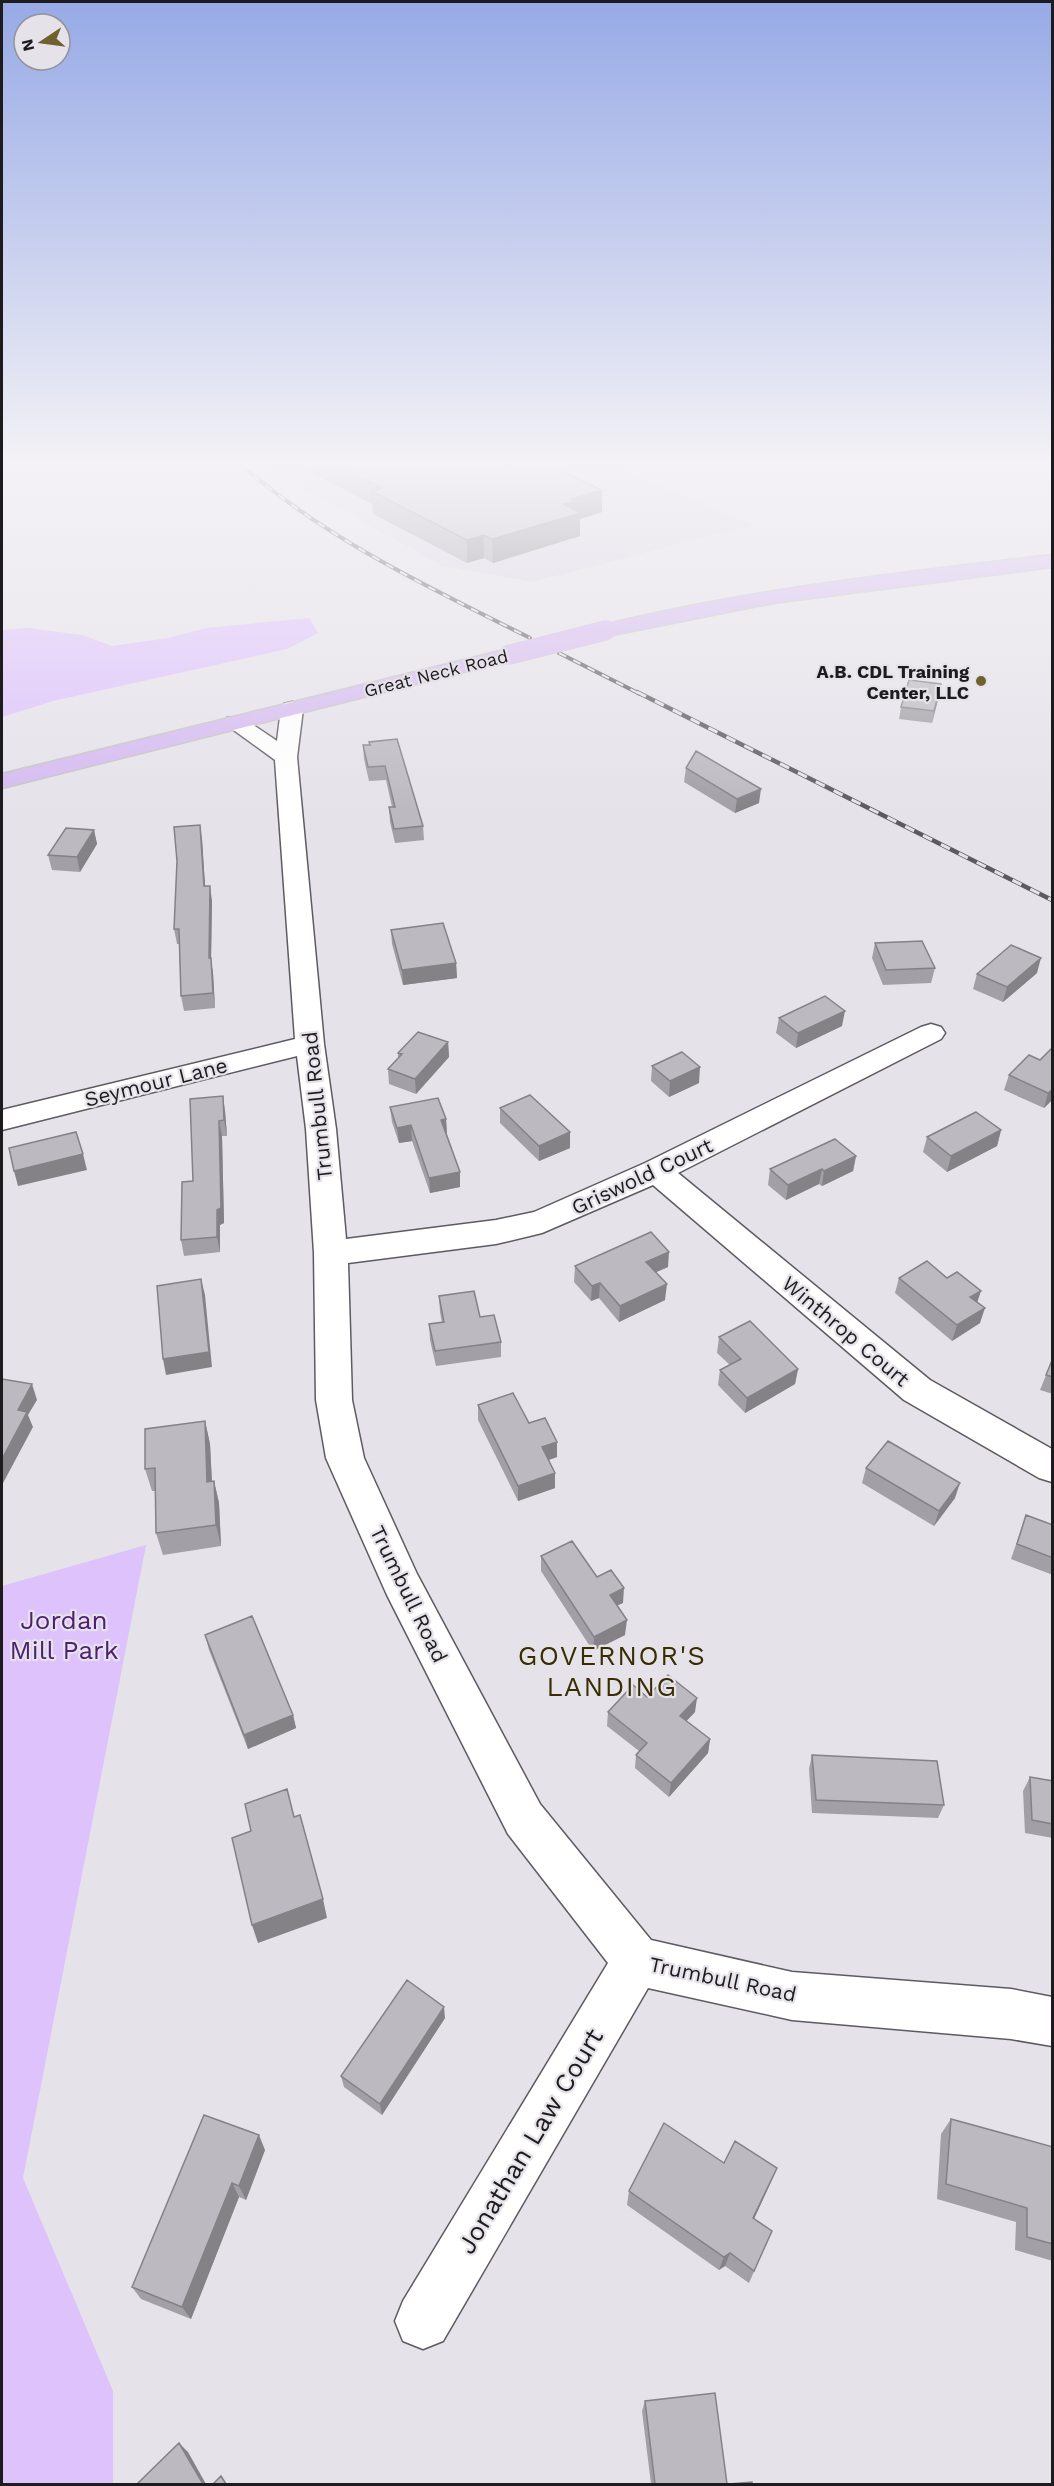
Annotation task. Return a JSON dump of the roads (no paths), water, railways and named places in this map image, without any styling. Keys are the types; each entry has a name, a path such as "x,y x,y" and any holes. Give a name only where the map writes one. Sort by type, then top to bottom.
{"main road":[{"name":"Great Neck Road","path":"2,781 607,630 734,602 888,581"}],"street":[{"name":"Trumbull Road","path":"292,709 286,757 310,1044 321,1129 331,1253 334,1400 345,1458 401,1583 524,1819 637,1961 792,1996 1011,2014 1053,2021"},
{"path":"235,723 286,757"},
{"name":"Griswold Court","path":"331,1253 496,1232 542,1222 656,1172 931,1033"},
{"name":"Seymour Lane","path":"2,1120 310,1044"},
{"name":"Winthrop Court","path":"656,1172 917,1390 1053,1467"},
{"name":"Jonathan Law Court","path":"423,2321 637,1961"}],"railway":[{"path":"417,581 530,638"},
{"path":"559,653 640,694"},
{"path":"637,692 1052,900"}],"place":[{"name":"A.B. CDL Training Center, LLC","path":"981,681"}],"district":[{"name":"GOVERNOR'S LANDING","path":"612,1672"}],"park label":[{"name":"Jordan Mill Park","path":"64,1635"}]}
